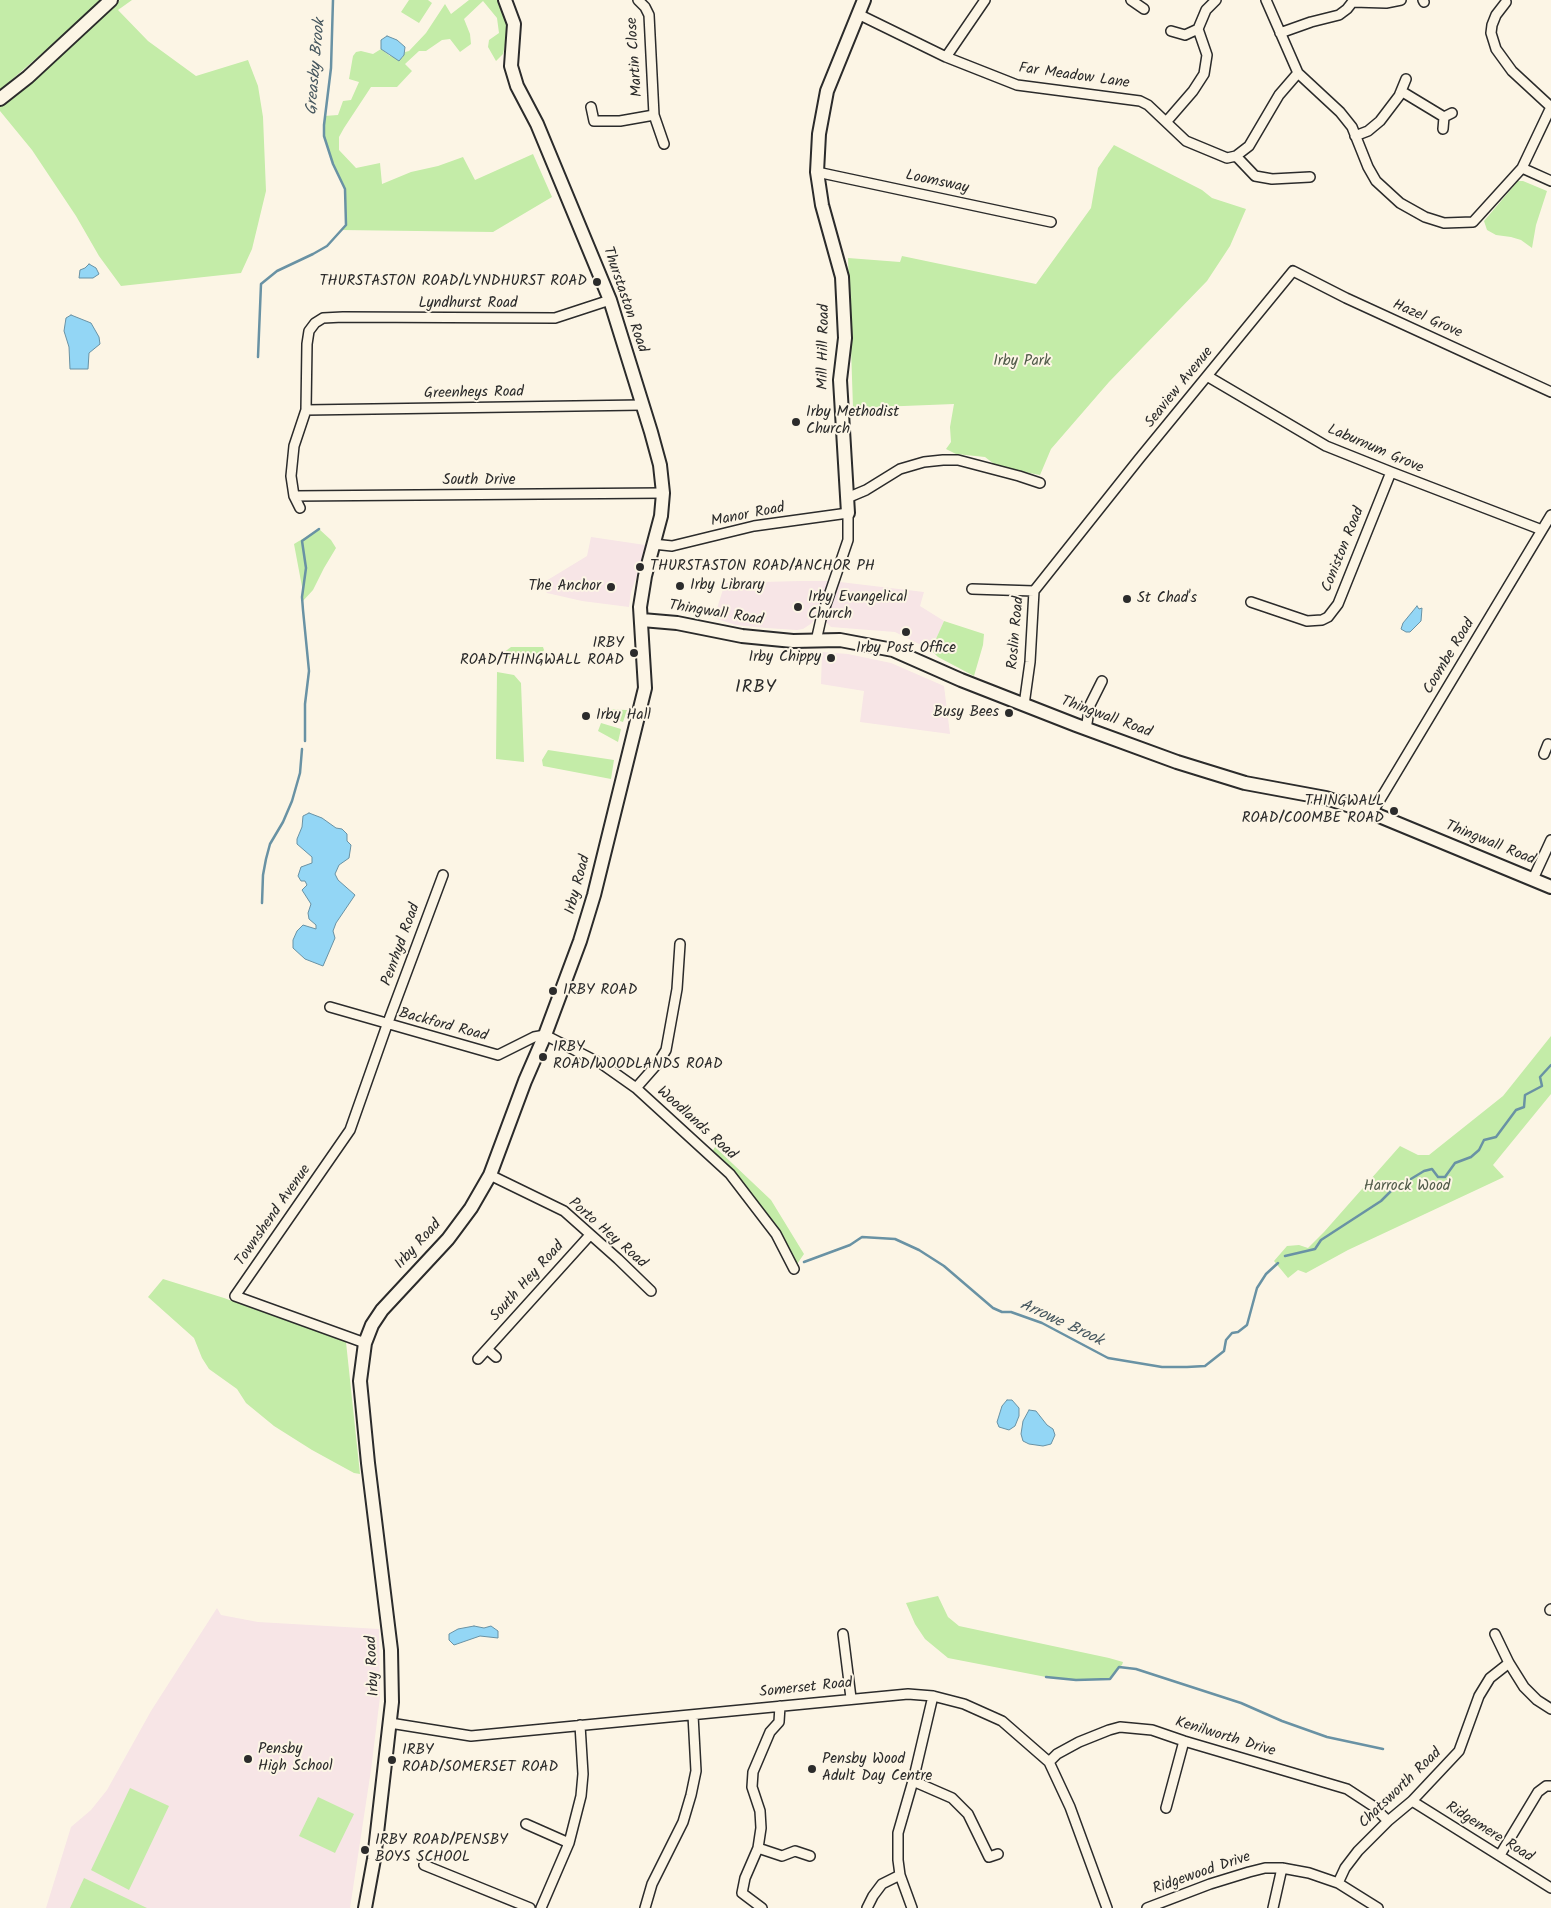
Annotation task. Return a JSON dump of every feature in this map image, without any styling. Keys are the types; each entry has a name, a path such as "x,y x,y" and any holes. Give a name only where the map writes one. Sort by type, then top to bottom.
{"street":[{"path":"0,99 28,77 111,0"},
{"name":"Thurstaston Road","path":"505,0 514,24 511,66 517,86 537,124 610,300 660,465 663,494 661,516 644,576 640,607 642,620"},
{"name":"Martin Close","path":"638,0 645,7 649,15 654,115 664,144"},
{"name":"Mill Hill Road","path":"816,641 821,619 848,540 840,380 845,338 842,277 822,205 817,172 819,134 828,91 864,0"},
{"path":"946,57 985,0"},
{"path":"1131,0 1144,9"},
{"path":"1167,121 1194,91 1204,74 1207,55 1198,29 1206,10 1216,0"},
{"path":"1266,0 1298,73 1340,112 1352,127 1368,167 1376,181 1400,203 1425,217 1444,224 1473,222 1522,168 1551,107 1512,71 1496,49 1491,33 1492,25 1496,15 1506,2"},
{"path":"1280,33 1339,15 1354,1 1386,3 1401,0"},
{"name":"Far Meadow Lane","path":"858,14 946,57 1017,84 1140,101 1148,105 1167,121 1186,141 1227,158 1236,156"},
{"path":"1171,31 1185,35 1198,29"},
{"path":"1298,73 1279,95 1249,146 1236,156 1256,176 1272,179 1310,177"},
{"path":"1355,136 1368,131 1380,121 1392,107 1406,79"},
{"path":"1401,91 1448,115 1443,129"},
{"name":"Martin Close","path":"591,107 594,121 620,121 654,115"},
{"path":"1522,168 1551,181"},
{"name":"Loomsway","path":"817,172 1051,222"},
{"path":"1473,222 1477,230"},
{"name":"Seaview Avenue","path":"1089,522 1292,271"},
{"name":"Hazel Grove","path":"1292,271 1346,298 1551,392"},
{"name":"Lyndhurst Road","path":"306,410 307,344 309,331 315,323 323,318 555,318 610,300"},
{"name":"Laburnum Grove","path":"1207,376 1326,446 1542,530"},
{"name":"Greenheys Road","path":"306,410 642,405"},
{"path":"300,508 294,496 291,476 294,446 306,410"},
{"path":"847,498 866,490 900,470 924,462 943,460 958,460 1040,483"},
{"name":"Coniston Road","path":"1251,602 1307,621 1322,620 1328,617 1338,604 1391,472"},
{"name":"South Drive","path":"294,496 663,494"},
{"name":"Manor Road","path":"654,544 672,546 754,526 848,514"},
{"name":"Coombe Road","path":"1372,813 1551,515"},
{"name":"Roslin Road","path":"1024,705 1030,662 1034,591 1089,522"},
{"path":"972,589 1034,591"},
{"name":"Thingwall Road","path":"642,620 677,623 742,636 816,641 840,640 893,650 1024,705 1177,762 1245,783 1326,798 1372,813 1551,887"},
{"name":"Irby Road","path":"365,1908 374,1859 392,1702 391,1650 360,1381 365,1343 372,1325 382,1310 448,1239 471,1208 490,1175 525,1081 545,1035 580,940 594,895 636,729 645,688 642,620"},
{"path":"1086,729 1090,705 1102,681"},
{"path":"1533,879 1551,840"},
{"name":"Penrhyd Road","path":"387,1025 443,875"},
{"path":"636,1088 658,1063 666,1050 678,989 680,944"},
{"name":"Backford Road","path":"330,1007 387,1025 498,1055 534,1037 545,1035"},
{"name":"Townshend Avenue","path":"365,1343 235,1296 350,1130 387,1025"},
{"name":"Woodlands Road","path":"545,1035 602,1064 636,1088 713,1157 730,1174 776,1234 794,1269"},
{"name":"Porto Hey Road","path":"490,1175 564,1211 651,1291"},
{"name":"South Hey Road","path":"478,1359 590,1234"},
{"path":"487,1349 496,1357"},
{"path":"842,1634 851,1698"},
{"path":"1495,1634 1509,1663 1524,1687 1537,1700 1551,1709"},
{"name":"Chatsworth Road","path":"1338,1884 1345,1868 1358,1851 1388,1821 1412,1801 1459,1751 1479,1696 1490,1678 1509,1663"},
{"name":"Somerset Road","path":"390,1722 471,1736 908,1694 933,1696 964,1704 1002,1721 1049,1762 1070,1807 1107,1908"},
{"path":"912,1908 900,1875 898,1833 913,1781 933,1696"},
{"path":"762,1908 742,1893 745,1878 758,1848 761,1828 760,1811 752,1787 753,1772 770,1732 779,1722 780,1706"},
{"path":"645,1908 652,1884 683,1822 691,1795 696,1771 693,1715"},
{"path":"541,1908 569,1843 582,1789 580,1725"},
{"name":"Kenilworth Drive","path":"1049,1762 1057,1754 1078,1742 1120,1727 1152,1730 1347,1789 1373,1806 1388,1821"},
{"path":"1166,1808 1184,1741"},
{"path":"913,1781 952,1798 968,1814 989,1857 998,1854"},
{"path":"1500,1855 1538,1792 1546,1786 1551,1786"},
{"name":"Ridgemere Road","path":"1412,1801 1551,1888"},
{"path":"526,1824 569,1843"},
{"path":"758,1848 782,1856 795,1851 810,1856"},
{"path":"424,1865 530,1908"},
{"name":"Ridgewood Drive","path":"1147,1908 1210,1884 1249,1872 1265,1868 1282,1868 1309,1873 1338,1884 1378,1908"},
{"path":"1273,1908 1282,1868"},
{"path":"867,1908 882,1884 900,1875"}],"shaded area":[{"path":"591,537 645,545 642,561 631,592 629,607 582,601 547,593 541,584 587,556"},
{"path":"830,581 815,618 812,623 803,629 736,625 714,618 725,583"},
{"path":"840,582 924,592 920,606 944,621 931,650 895,632 831,627 825,621"},
{"path":"822,652 848,654 891,663 944,686 950,734 860,722 864,691 821,684"},
{"name":"Pensby High School","path":"217,1608 221,1615 258,1622 379,1629 380,1697 350,1908 46,1908 71,1827 91,1810 107,1790 151,1711"}],"green space":[{"path":"0,0 103,0 0,90"},
{"path":"120,0 132,0 118,10 148,41 196,76 248,60 258,86 263,117 266,191 252,249 241,273 121,286 99,256 76,216 32,150 0,111 0,104"},
{"path":"409,0 428,0 432,3 419,23 401,12"},
{"path":"469,0 498,0 506,19 508,31 503,54 496,61 488,47 489,40 499,33 497,18 483,1 464,19 470,34 471,44 460,52 450,39 442,40 426,51 419,51 405,64 412,71 397,87 371,87 339,137 339,150 356,168 380,163 382,184 411,172 438,166 463,157 475,180 533,154 552,197 493,232 341,230 346,225 345,189 333,164 324,136 324,116 338,115 343,101 351,100 359,82 349,79 353,56 356,52 361,51 373,54 381,49 390,56 402,58 405,52 409,51 426,33 445,4 451,14"},
{"name":"Irby Park","path":"1114,145 1202,190 1212,198 1246,209 1230,246 1207,281 1109,382 1051,449 1040,475 998,467 985,457 956,454 946,449 951,442 950,427 954,404 853,408 848,258 900,262 902,256 1036,284 1091,208 1098,168"},
{"path":"1518,181 1523,181 1547,191 1536,225 1532,248 1521,240 1496,235 1487,230 1484,221"},
{"path":"319,529 331,540 336,548 313,590 302,602 303,592 294,544"},
{"path":"944,621 984,634 983,645 974,676 938,657 931,650"},
{"path":"511,647 543,647 544,650 533,661 527,662 510,659 503,653"},
{"path":"497,672 514,675 521,683 524,762 496,759"},
{"path":"604,709 627,710 623,722 603,715"},
{"path":"601,723 621,729 618,742 598,731"},
{"path":"548,750 614,760 611,779 543,766 542,760"},
{"name":"Harrock Wood","path":"1551,1036 1551,1094 1493,1165 1504,1177 1348,1250 1306,1273 1298,1270 1288,1278 1274,1261 1287,1246 1299,1245 1308,1248 1400,1146 1418,1155 1429,1155 1503,1096"},
{"path":"715,1147 771,1200 804,1254 795,1267 780,1230 712,1152"},
{"path":"163,1279 224,1298 346,1342 360,1474 354,1473 312,1450 274,1426 246,1403 237,1389 209,1369 202,1358 194,1338 148,1297"},
{"path":"938,1596 948,1617 959,1626 1109,1658 1123,1662 1122,1665 1110,1679 1076,1680 1046,1677 948,1658 925,1639 915,1624 906,1603"},
{"path":"130,1788 169,1806 129,1890 91,1870"},
{"path":"318,1797 354,1814 335,1853 299,1836"},
{"path":"84,1878 147,1908 70,1908"}],"water":[{"path":"387,36 397,40 405,47 404,55 399,61 381,49 381,40"},
{"path":"89,264 96,268 99,274 93,278 79,278 80,270"},
{"path":"71,315 91,323 99,337 100,344 89,353 88,369 70,369 69,347 64,331 66,318"},
{"path":"1417,606 1419,609 1422,608 1421,621 1410,632 1406,632 1401,629 1403,623"},
{"path":"309,813 322,818 336,828 342,829 347,834 347,841 351,845 349,858 339,865 335,874 338,880 355,895 336,923 333,931 335,938 323,966 305,959 293,948 293,940 297,931 303,925 316,929 316,925 309,919 308,913 311,904 302,890 307,885 298,876 301,867 312,863 312,857 297,844 303,816"},
{"path":"1007,1400 1012,1400 1019,1408 1019,1416 1015,1426 1009,1430 999,1427 997,1422 1002,1406"},
{"path":"1029,1410 1036,1411 1047,1425 1053,1429 1055,1435 1051,1444 1043,1446 1023,1441 1021,1434 1023,1421"},
{"path":"474,1626 484,1628 491,1626 498,1631 498,1638 480,1636 454,1645 449,1640 449,1634 458,1629"}],"waterway":[{"name":"Greasby Brook","path":"258,357 261,284 277,271 327,246 346,225 345,189 333,164 324,136 331,68 333,0"},
{"path":"305,741 305,704 309,671 302,597 306,568 302,541 319,529"},
{"path":"262,903 263,875 266,859 270,844 283,822 292,801 300,773 302,749"},
{"name":"Arrowe Brook","path":"1285,1256 1315,1249 1321,1240 1381,1201 1391,1191 1424,1171 1432,1169 1438,1177 1445,1177 1455,1163 1471,1157 1479,1150 1484,1140 1496,1137 1516,1110 1524,1107 1525,1095 1542,1086 1540,1077 1551,1065"},
{"name":"Arrowe Brook","path":"804,1262 850,1245 862,1237 895,1239 919,1250 944,1266 993,1308 1042,1323 1108,1358 1162,1367 1205,1366 1224,1351 1226,1340 1232,1333 1238,1332 1247,1325 1257,1288 1266,1274 1278,1263"},
{"path":"1046,1677 1076,1680 1110,1679 1119,1667 1136,1669 1241,1703 1282,1721 1327,1737 1383,1749"}],"place":[{"name":"THURSTASTON ROAD/LYNDHURST ROAD","path":"597,282"},
{"name":"Irby Methodist Church","path":"796,422"},
{"name":"THURSTASTON ROAD/ANCHOR PH","path":"640,567"},
{"name":"Irby Library","path":"680,586"},
{"name":"The Anchor","path":"611,587"},
{"name":"St Chad's","path":"1127,599"},
{"name":"Irby Evangelical Church","path":"798,607"},
{"name":"Irby Post Office","path":"906,632"},
{"name":"IRBY ROAD/THINGWALL ROAD","path":"634,653"},
{"name":"Irby Chippy","path":"831,658"},
{"name":"Busy Bees","path":"1009,713"},
{"name":"Irby Hall","path":"586,716"},
{"name":"THINGWALL ROAD/COOMBE ROAD","path":"1394,811"},
{"name":"IRBY ROAD","path":"553,991"},
{"name":"IRBY ROAD/WOODLANDS ROAD","path":"543,1057"},
{"name":"Pensby High School","path":"248,1759"},
{"name":"IRBY ROAD/SOMERSET ROAD","path":"392,1760"},
{"name":"Pensby Wood Adult Day Centre","path":"812,1769"},
{"name":"IRBY ROAD/PENSBY BOYS SCHOOL","path":"365,1850"}],"district":[{"name":"IRBY","path":"756,689"}]}
